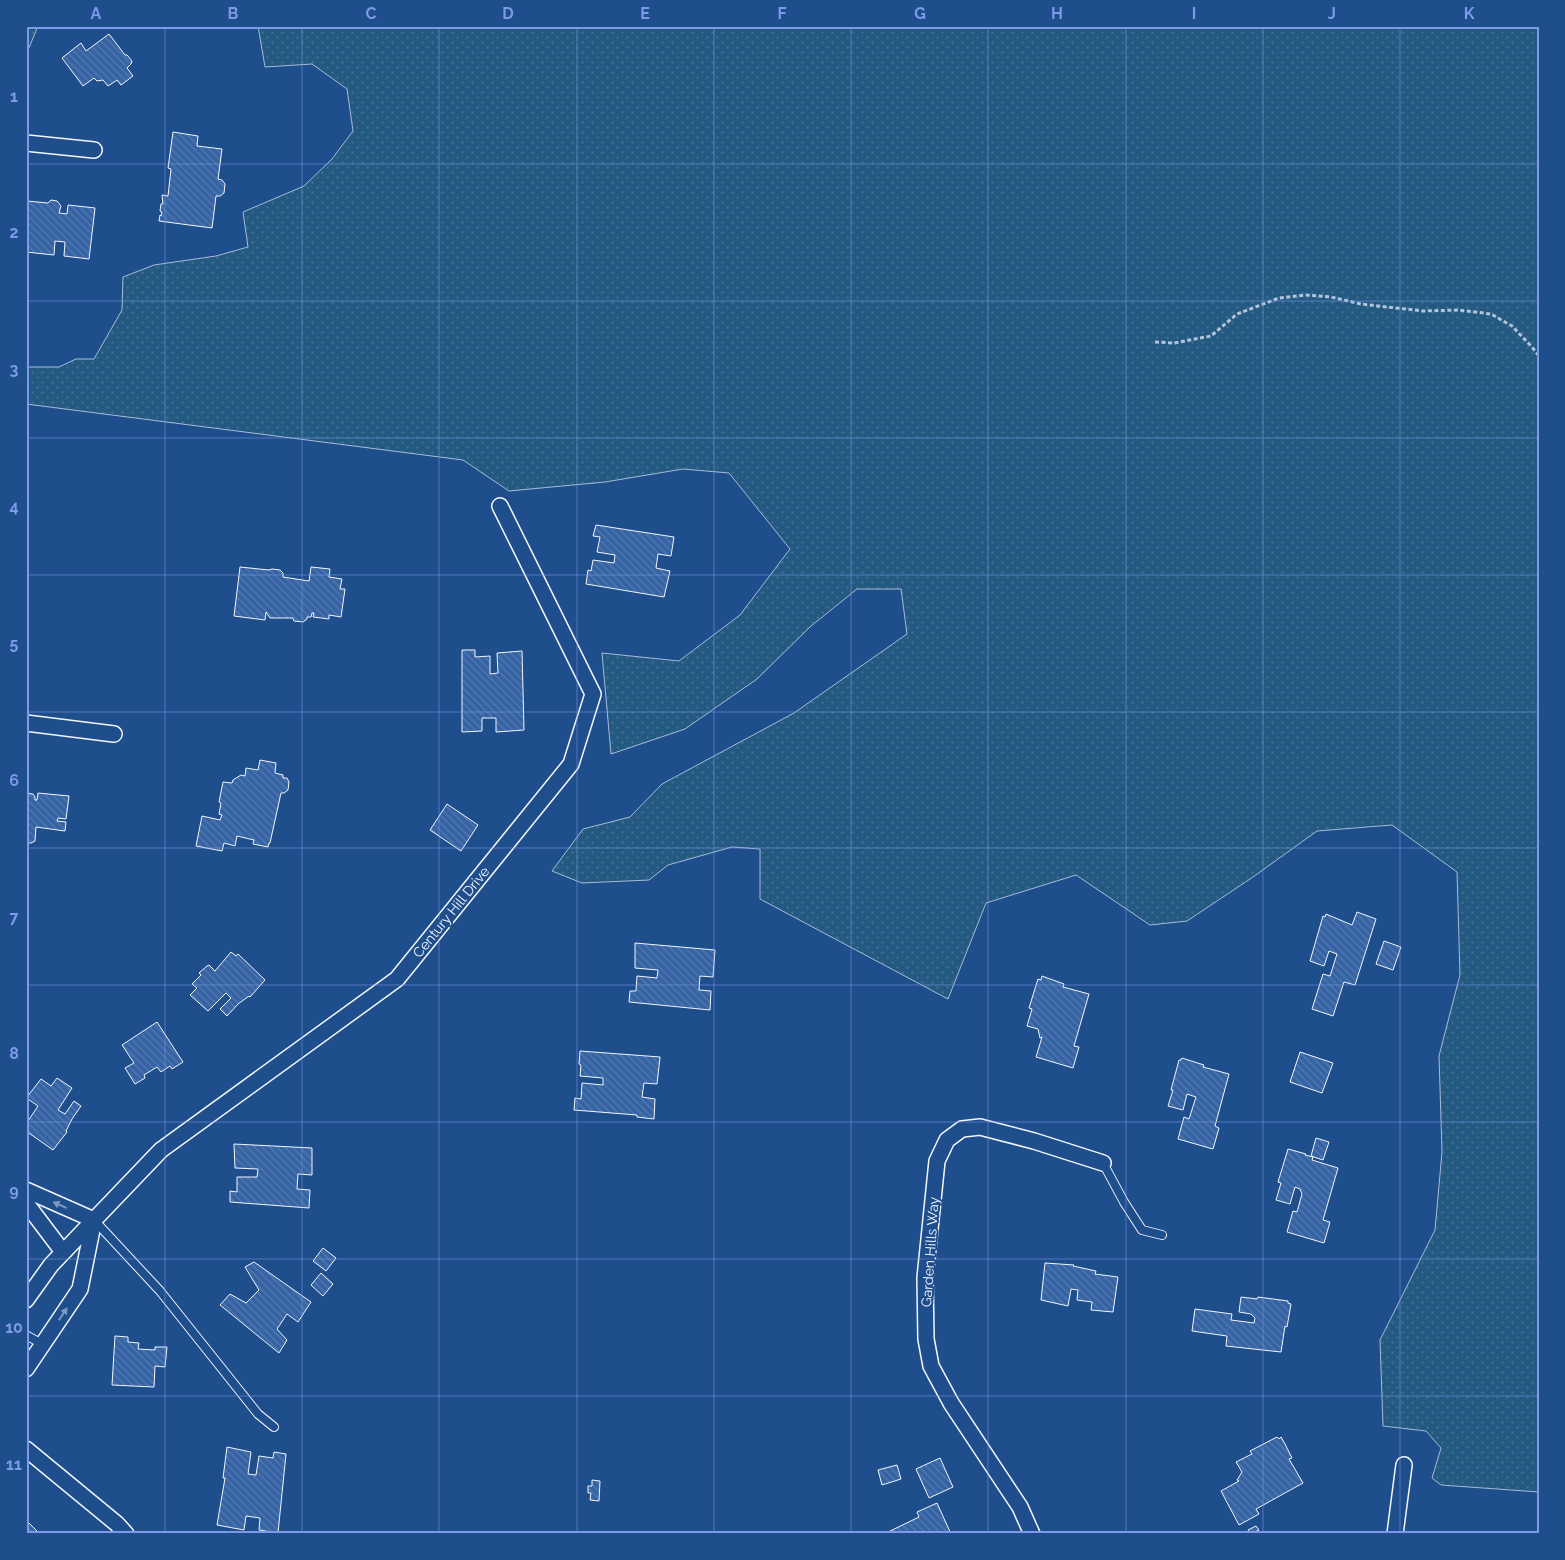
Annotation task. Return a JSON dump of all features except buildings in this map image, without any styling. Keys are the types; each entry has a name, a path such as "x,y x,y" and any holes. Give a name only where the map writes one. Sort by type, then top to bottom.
{"street":[{"path":"26,143 94,150"},
{"name":"Century Hill Drive","path":"26,1300 51,1265 160,1150 397,979 571,764 593,694 500,506"},
{"path":"26,723 114,734"},
{"name":"Garden Hills Way","path":"1032,1534 1020,1507 952,1403 931,1366 926,1339 925,1278 937,1161 947,1140 962,1129 980,1127 1034,1141 1103,1163"},
{"path":"26,1190 94,1220 80,1290 26,1369"},
{"path":"26,1203 63,1252"},
{"path":"26,1449 118,1524 126,1534"},
{"path":"1395,1534 1404,1465"}],"lane":[{"path":"1103,1163 1142,1230 1162,1235"},
{"path":"94,1220 160,1292 258,1414 274,1427"},
{"path":"26,1335 42,1344"}],"path":[{"path":"1155,342 1174,343 1211,336 1237,314 1279,298 1306,295 1423,311 1460,310 1491,314 1512,326 1539,356"}],"shaded area":[{"path":"26,26 38,26 26,55"},
{"path":"258,26 1539,26 1539,1492 1441,1485 1432,1478 1441,1448 1426,1431 1383,1426 1380,1340 1435,1230 1442,1152 1439,1056 1460,975 1457,872 1392,825 1317,831 1187,921 1150,925 1076,875 986,903 948,999 760,899 760,849 732,847 668,865 649,880 582,883 552,871 583,829 630,817 662,784 794,713 907,634 901,589 857,589 811,626 757,679 685,729 611,754 602,653 679,661 740,615 790,549 729,473 683,469 605,482 509,491 463,460 26,404 26,367 59,367 76,359 94,359 122,310 123,277 154,265 216,256 248,247 243,212 304,186 332,159 353,131 347,89 312,64 265,67"}]}
